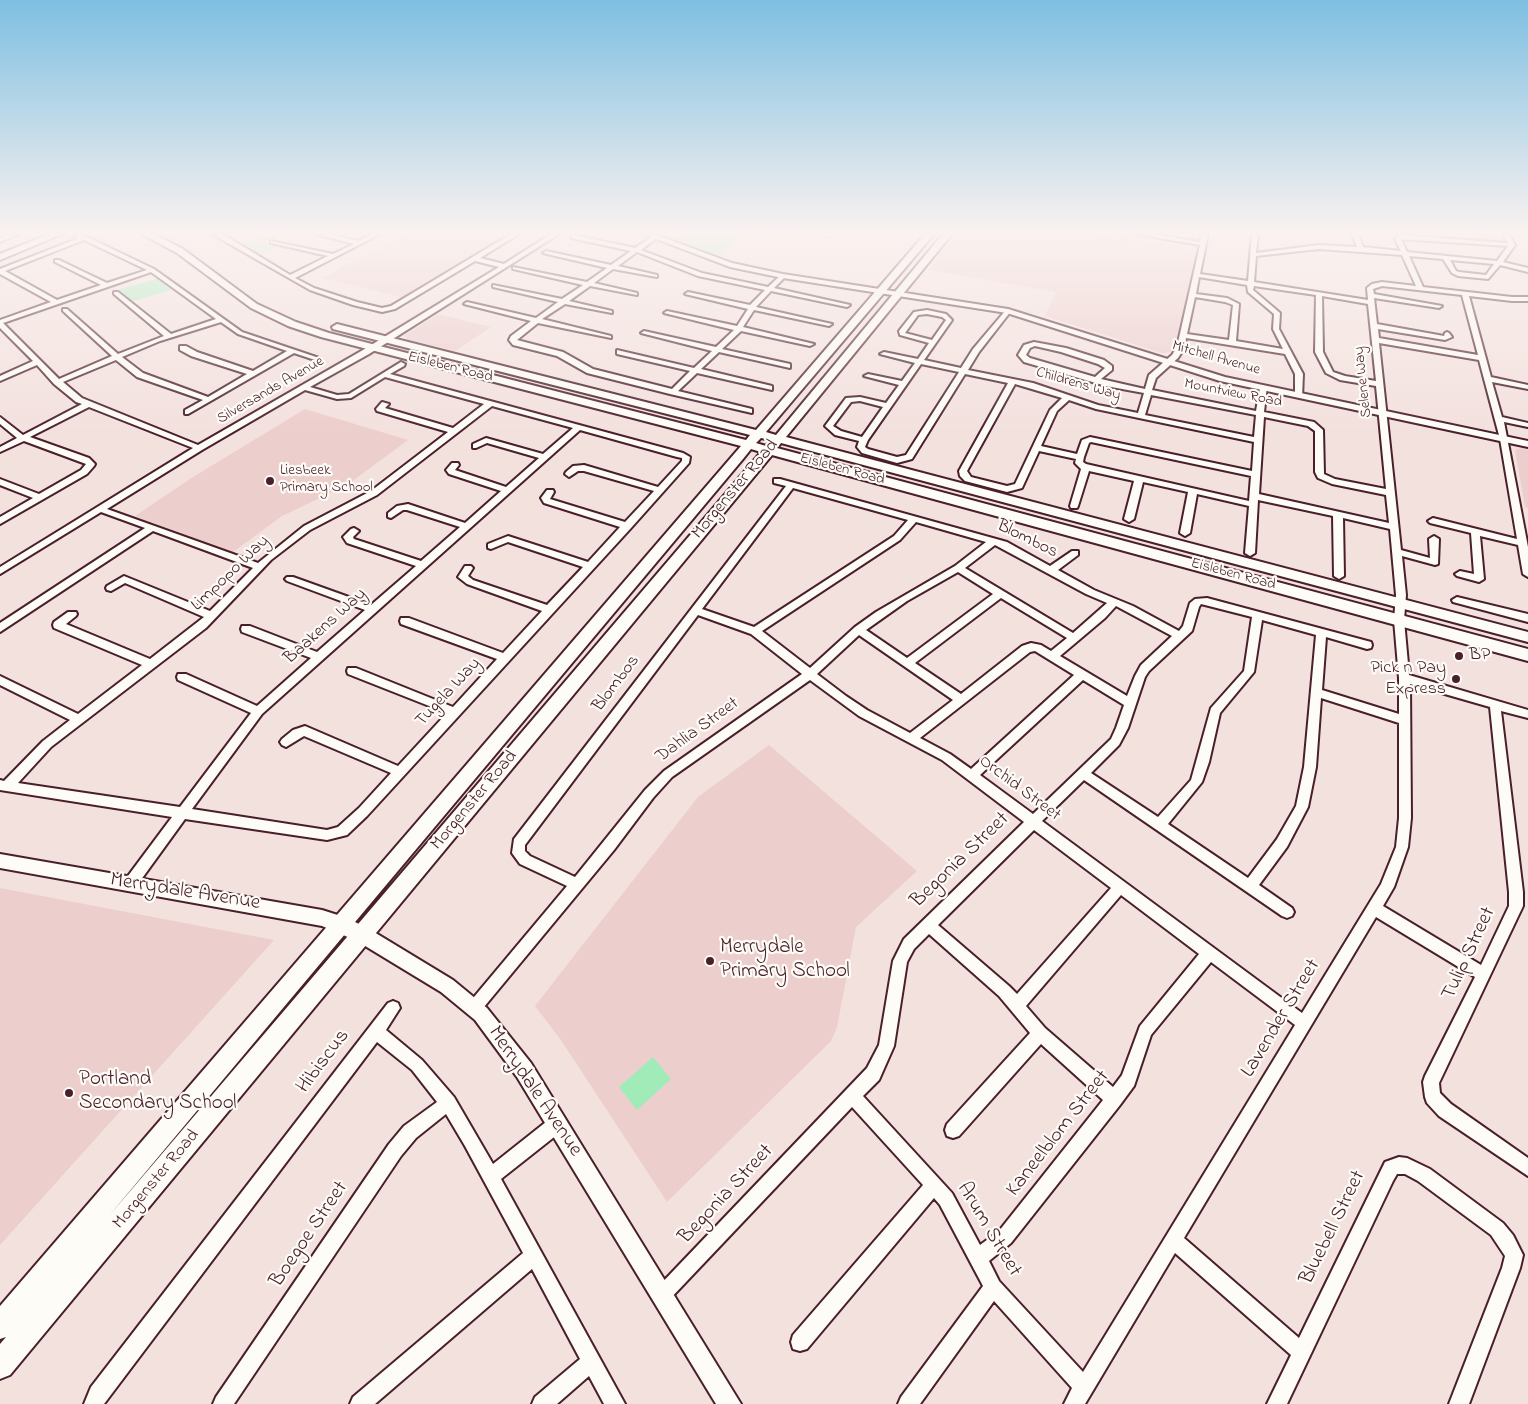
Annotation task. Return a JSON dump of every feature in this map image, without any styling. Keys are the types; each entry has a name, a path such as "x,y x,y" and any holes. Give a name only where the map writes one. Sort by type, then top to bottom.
{"main road":[{"name":"Eisleben Road","path":"246,300 264,311 309,330 371,348 769,450 1528,655"},
{"path":"265,300 277,306"},
{"name":"Morgenster Road","path":"0,1326 748,445 875,300"},
{"name":"Morgenster Road","path":"0,1365 779,439 893,300"},
{"name":"Eisleben Road","path":"329,325 779,439 1528,636"}],"street":[{"path":"52,300 56,302"},
{"path":"63,300 0,323 73,396 88,404 199,448"},
{"path":"124,300 169,336"},
{"path":"193,300 240,333 315,358"},
{"path":"342,300 378,310 387,310 405,300"},
{"name":"Silversands Avenue","path":"0,571 199,448 304,388 451,300"},
{"path":"552,300 610,312"},
{"path":"566,300 514,337 513,340 516,343 560,354 590,371 749,411"},
{"path":"713,300 829,324"},
{"path":"673,392 739,328 760,300"},
{"path":"821,300 847,305"},
{"name":"Mitchell Avenue","path":"934,300 1008,311 1168,362 1264,388 1528,444"},
{"path":"1141,416 1146,391 1152,378 1180,350 1191,300"},
{"path":"1214,300 1236,304 1232,344"},
{"path":"1260,300 1277,312 1276,329 1299,374 1299,396"},
{"path":"1319,300 1319,352 1330,372 1343,378 1380,384"},
{"name":"Selene Way","path":"1371,300 1400,603"},
{"path":"1384,300 1439,306"},
{"path":"1466,300 1504,439 1524,529 1522,543 1528,574"},
{"path":"467,304 609,337"},
{"path":"65,310 117,357 143,376 209,400"},
{"path":"863,444 949,320 944,315 923,311 916,313 901,333 904,336 933,342"},
{"path":"888,406 860,399 852,400 847,402 829,426 838,433 897,460 909,457 976,351 1008,311"},
{"path":"667,313 810,344"},
{"path":"57,382 169,336 221,320"},
{"path":"1374,326 1445,338 1448,337 1448,334"},
{"path":"644,333 787,366"},
{"path":"1184,335 1288,352"},
{"path":"1375,340 1482,358"},
{"name":"Mountview Road","path":"1096,380 1108,370 1107,366 1062,350 1031,344 1022,355 1024,358 1096,380 1308,423 1318,428 1319,472 1323,478 1390,493"},
{"path":"183,348 194,354 253,374"},
{"path":"188,412 294,351"},
{"path":"620,352 769,388"},
{"name":"Childrens Way","path":"884,354 1034,386 1089,406 1258,440"},
{"path":"0,379 38,362"},
{"path":"304,388 344,398 355,394 401,364"},
{"path":"385,375 578,427"},
{"path":"868,376 903,384"},
{"path":"1488,379 1528,387"},
{"path":"1013,381 963,471 963,474 968,478 1007,489 1017,488 1054,410 1067,398"},
{"path":"1250,553 1260,413 1264,388"},
{"name":"Limpopo Way","path":"4,785 47,744 212,616 258,566 307,528 374,494 491,403"},
{"path":"0,450 88,404"},
{"path":"385,404 380,409 454,431"},
{"path":"0,419 12,433 86,460 90,464 84,472 0,521"},
{"path":"1499,419 1528,425"},
{"name":"Baakens Way","path":"130,884 258,711 578,427"},
{"name":"Tugela Way","path":"4,785 306,832 330,834 342,831 352,824 684,465 686,457 578,427"},
{"path":"1256,474 1090,438 1085,442 1079,464 1193,491 1254,500 1394,526"},
{"path":"476,446 486,440 544,457"},
{"path":"1037,448 1080,457"},
{"path":"455,465 450,470 452,472 507,490"},
{"path":"1074,506 1086,467"},
{"path":"570,474 576,468 584,468 660,490"},
{"path":"1128,519 1139,479"},
{"name":"Blombos","path":"777,481 994,541 1011,548 1090,592 1129,608 1180,636"},
{"path":"0,482 40,498"},
{"name":"Blombos","path":"577,884 525,860 518,853 519,843 792,485"},
{"path":"1185,533 1193,491"},
{"path":"550,492 545,498 546,501 628,526"},
{"path":"390,514 400,508 408,507 466,526"},
{"path":"100,510 258,566"},
{"path":"1338,515 1339,576"},
{"path":"754,631 897,538 914,519"},
{"path":"1433,521 1522,543"},
{"path":"0,628 152,528"},
{"path":"354,531 348,537 350,541 422,565"},
{"path":"1460,574 1479,579 1475,531"},
{"path":"491,546 508,539 590,566"},
{"path":"1396,552 1435,562 1434,539"},
{"name":"Dahlia Street","path":"474,1008 649,794 668,774 811,673 859,630 902,599 958,568 994,541"},
{"path":"1051,570 1075,553"},
{"path":"468,568 463,577 470,582 550,610"},
{"path":"958,568 1074,638"},
{"path":"111,588 124,579 212,616"},
{"path":"290,579 372,608"},
{"path":"908,663 1002,593"},
{"path":"1457,600 1528,618"},
{"name":"Begonia Street","path":"662,1295 873,1074 886,1046 900,961 909,944 1115,742 1142,672 1188,628 1194,605 1199,601 1207,601 1367,645"},
{"path":"1052,656 1101,616 1114,602"},
{"name":"Lavender Street","path":"1074,1404 1387,887 1402,847 1405,818 1404,678 1399,620 1400,603"},
{"name":"Orchid Street","path":"696,611 754,631 864,713 946,757 1210,952 1304,1024"},
{"path":"72,614 58,625 150,664"},
{"path":"1160,824 1196,782 1217,708 1249,672 1258,614"},
{"path":"405,621 505,658"},
{"path":"246,629 318,657"},
{"path":"859,630 961,700"},
{"path":"1250,887 1282,842 1302,807 1310,767 1320,632"},
{"path":"912,738 1026,649 1035,647 1131,704"},
{"path":"352,671 455,712"},
{"path":"972,775 1082,674"},
{"path":"182,677 258,711"},
{"path":"1404,678 1528,714"},
{"path":"0,680 79,719"},
{"path":"1316,693 1404,720"},
{"name":"Tulip Street","path":"1495,704 1516,900 1514,913 1432,1082 1431,1088 1433,1097 1445,1110 1528,1168"},
{"path":"286,742 297,733 305,731 400,772"},
{"path":"1084,774 1287,912"},
{"name":"Merrydale Avenue","path":"0,861 284,910 341,924 363,935 447,986 474,1008 512,1051 729,1404"},
{"path":"1017,1005 1121,886"},
{"path":"1374,908 1484,975"},
{"path":"928,925 1017,1005 1040,1033 1114,1099"},
{"name":"Kaneelblom Street","path":"978,1258 1005,1237 1114,1099 1128,1080 1145,1031 1210,952"},
{"path":"375,1032 393,1008"},
{"name":"Hibiscus","path":"94,1404 98,1394 375,1032 388,1040 417,1065 448,1103 491,1176 615,1404"},
{"path":"953,1130 1040,1033"},
{"name":"Arum Street","path":"853,1096 934,1185 958,1217 993,1287 1084,1388"},
{"name":"Boegoe Street","path":"223,1404 394,1150 410,1132 448,1103"},
{"path":"491,1176 557,1124"},
{"name":"Bluebell Street","path":"1277,1404 1387,1175 1391,1168 1395,1166 1407,1166 1424,1175 1497,1229 1507,1241 1514,1255 1511,1268 1462,1402"},
{"path":"800,1342 934,1185"},
{"path":"1174,1240 1301,1352"},
{"path":"360,1404 533,1256"},
{"path":"908,1404 993,1287"},
{"path":"542,1404 592,1361"}],"shaded area":[{"path":"1053,300 1187,300 1176,349 1171,352 1162,353 1045,316"},
{"path":"438,314 491,327 455,351 406,339 405,335"},
{"name":"Liesbeek Primary School","path":"305,409 408,440 347,485 282,516 233,552 135,516 193,477"},
{"path":"1521,448 1528,450 1528,508 1525,507 1515,450"},
{"name":"Merrydale Primary School","path":"769,745 917,871 856,927 837,1027 831,1041 667,1202 561,1040 535,1006 698,797"},
{"name":"Portland Secondary School","path":"0,888 274,940 0,1245"}],"green space":[{"path":"653,1057 671,1079 637,1110 619,1087"}],"place":[{"name":"Liesbeek Primary School","path":"270,481"},
{"name":"BP","path":"1459,656"},
{"name":"Pick n Pay Express","path":"1456,679"},
{"name":"Merrydale Primary School","path":"710,961"},
{"name":"Portland Secondary School","path":"69,1093"}]}
